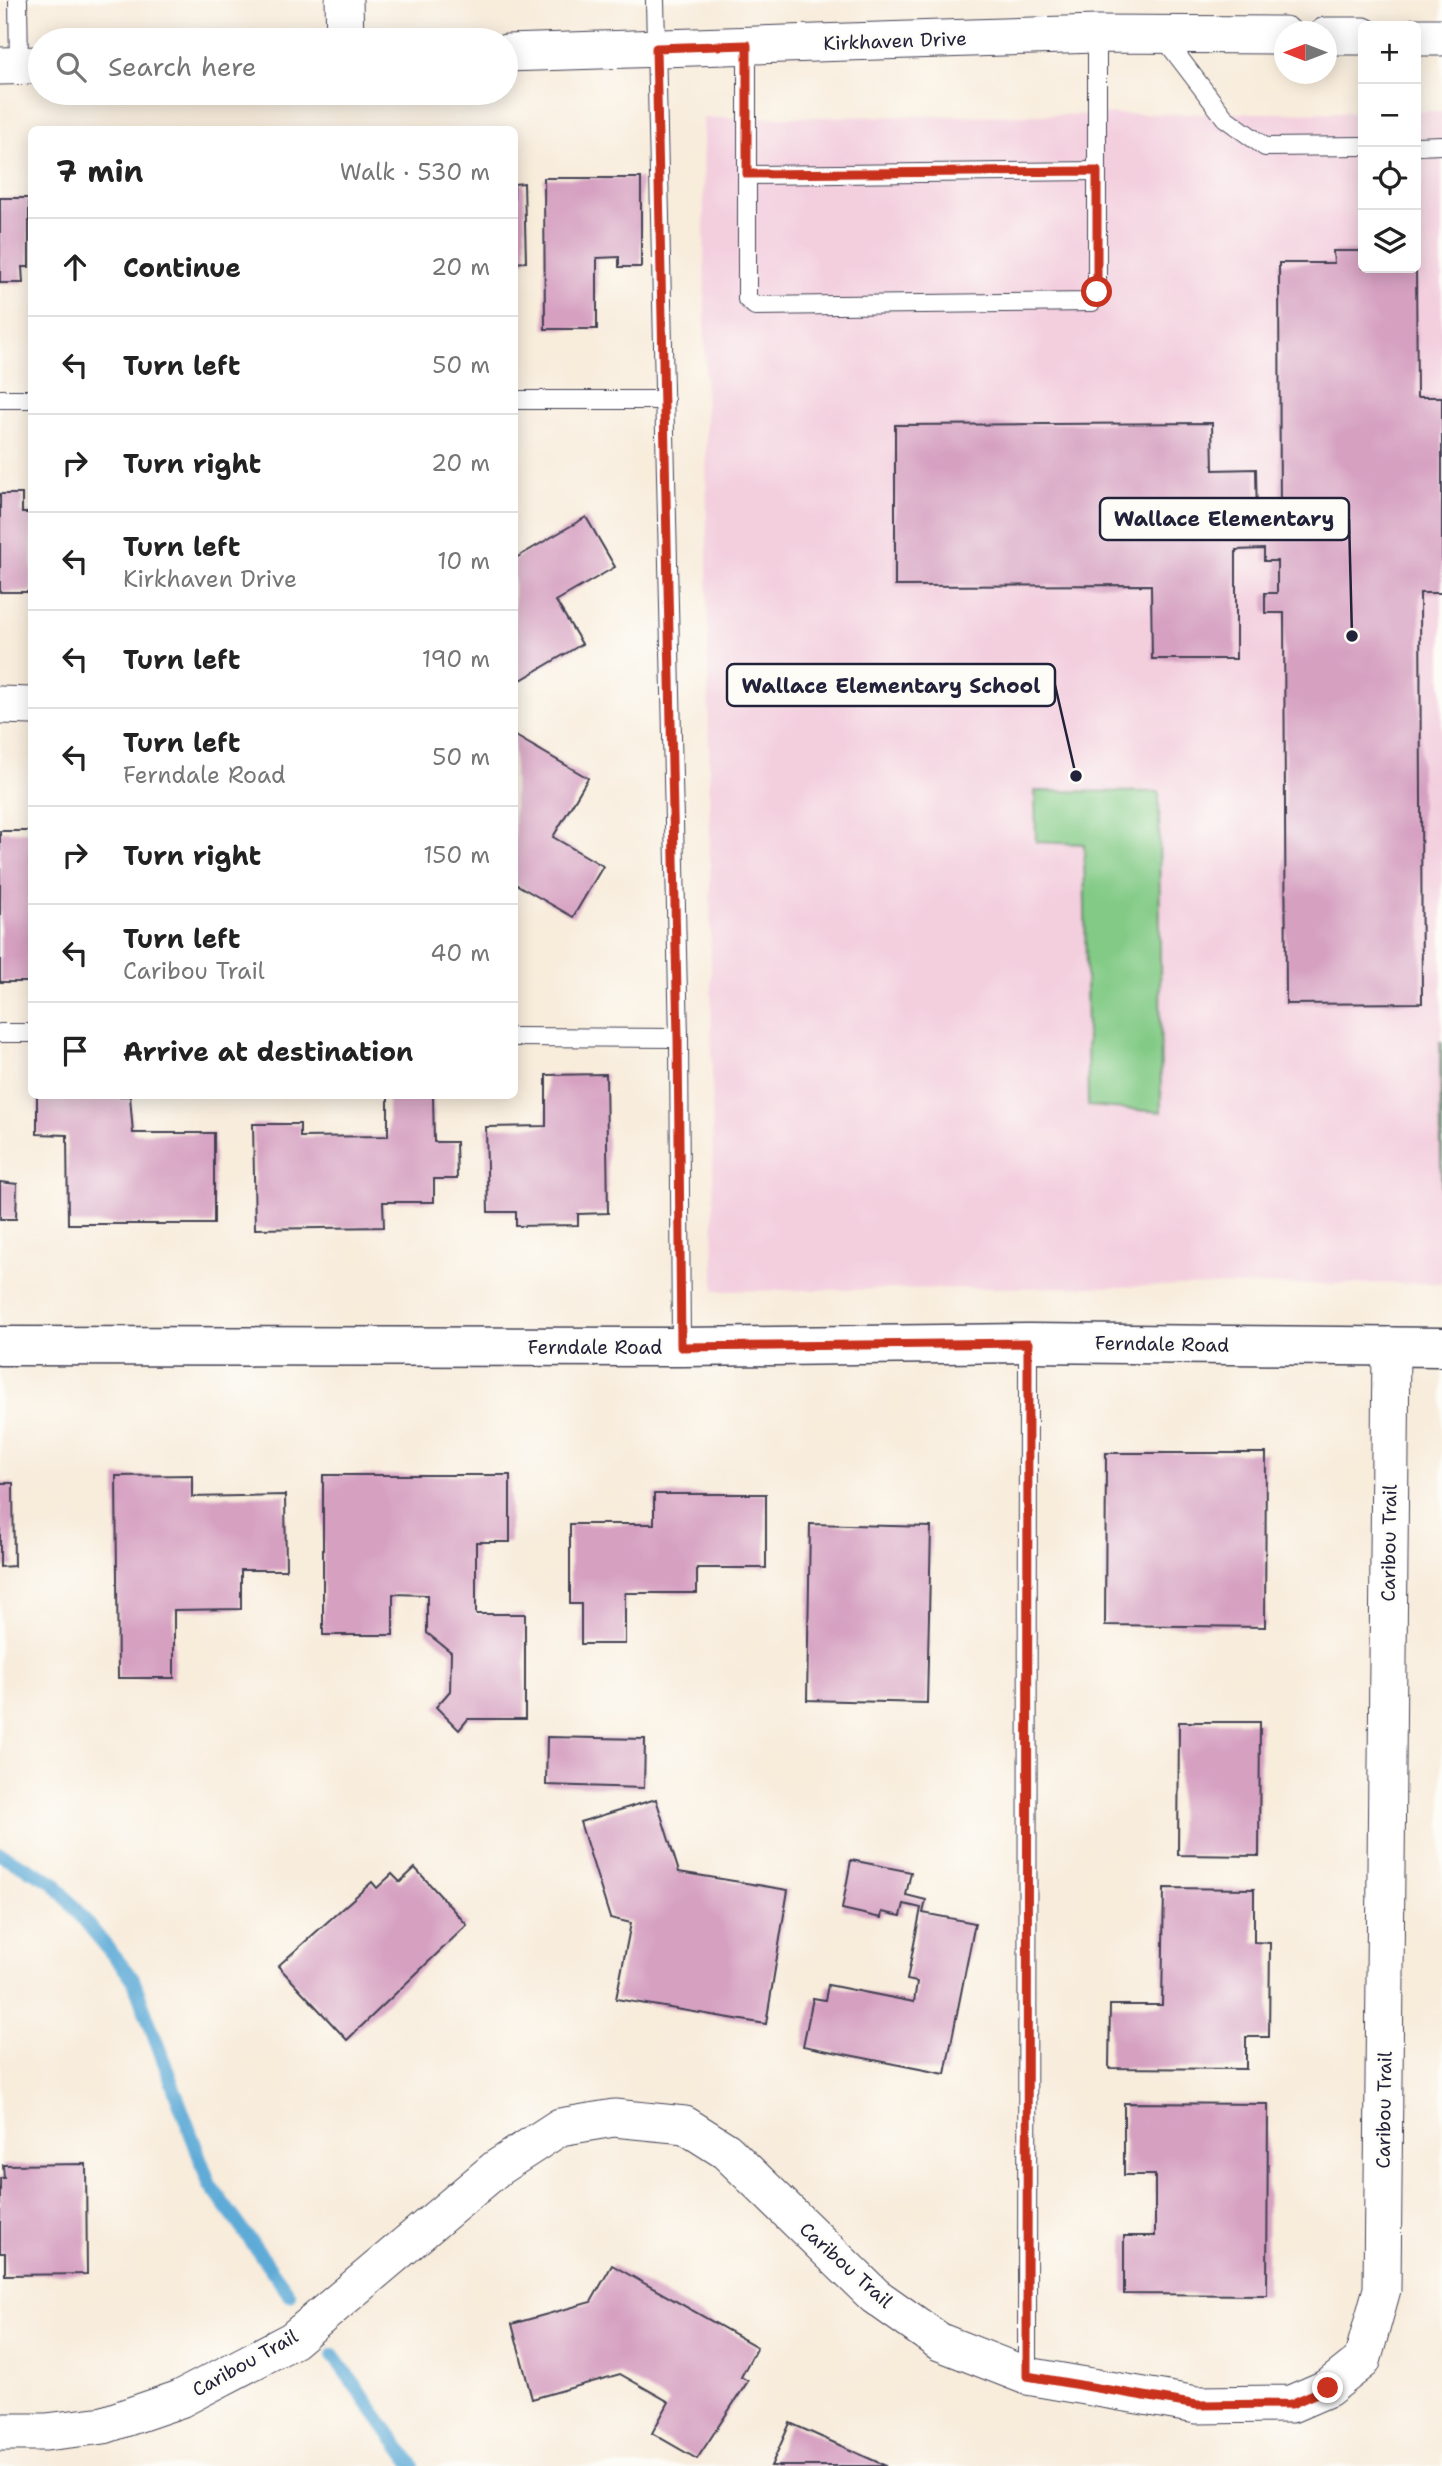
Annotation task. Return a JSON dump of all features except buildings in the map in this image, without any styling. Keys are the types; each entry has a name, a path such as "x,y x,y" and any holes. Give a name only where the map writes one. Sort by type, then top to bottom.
{"street":[{"path":"344,0 345,28"},
{"name":"Kirkhaven Drive","path":"518,53 1097,34 1274,36"},
{"path":"1337,36 1358,36"},
{"path":"1421,37 1442,37"},
{"path":"0,705 28,706"},
{"name":"Ferndale Road","path":"0,1346 681,1347 1028,1343 1442,1347"},
{"name":"Caribou Trail","path":"0,2432 46,2432 104,2426 180,2399 293,2340 507,2161 559,2127 614,2118 685,2125 726,2151 875,2296 940,2342 1027,2376 1197,2405 1291,2404 1328,2388 1362,2361 1382,2289 1391,1346"}],"lane":[{"path":"18,0 20,66"},
{"path":"655,0 678,1038 681,1347"},
{"path":"747,45 747,299 755,306 1093,302 1097,292 1097,34"},
{"path":"1161,34 1225,118 1265,147 1358,146"},
{"path":"1421,146 1442,145"},
{"path":"747,174 1097,171"},
{"path":"0,399 28,399"},
{"path":"518,400 665,400"},
{"path":"0,1033 28,1033"},
{"path":"518,1037 678,1038"},
{"path":"1027,2376 1028,1343"}],"shaded area":[{"path":"1421,111 1442,111 1442,1283 714,1291 703,118 1358,112 1358,273 1421,273"}],"green space":[{"path":"1035,791 1159,792 1161,1112 1088,1106 1084,844 1036,842"},
{"path":"1440,1042 1442,1042 1442,1248"}],"waterway":[{"path":"0,1854 53,1882 133,1979 210,2185 289,2294"},
{"path":"333,2355 413,2466"}],"place":[{"name":"Wallace Elementary","path":"1352,636"},
{"name":"Wallace Elementary School","path":"1076,776"}],"route":[{"path":"1097,292 1097,171 747,174 747,45 656,48 678,1038 681,1347 1028,1343 1027,2376 1197,2405 1291,2404 1328,2388"}]}
